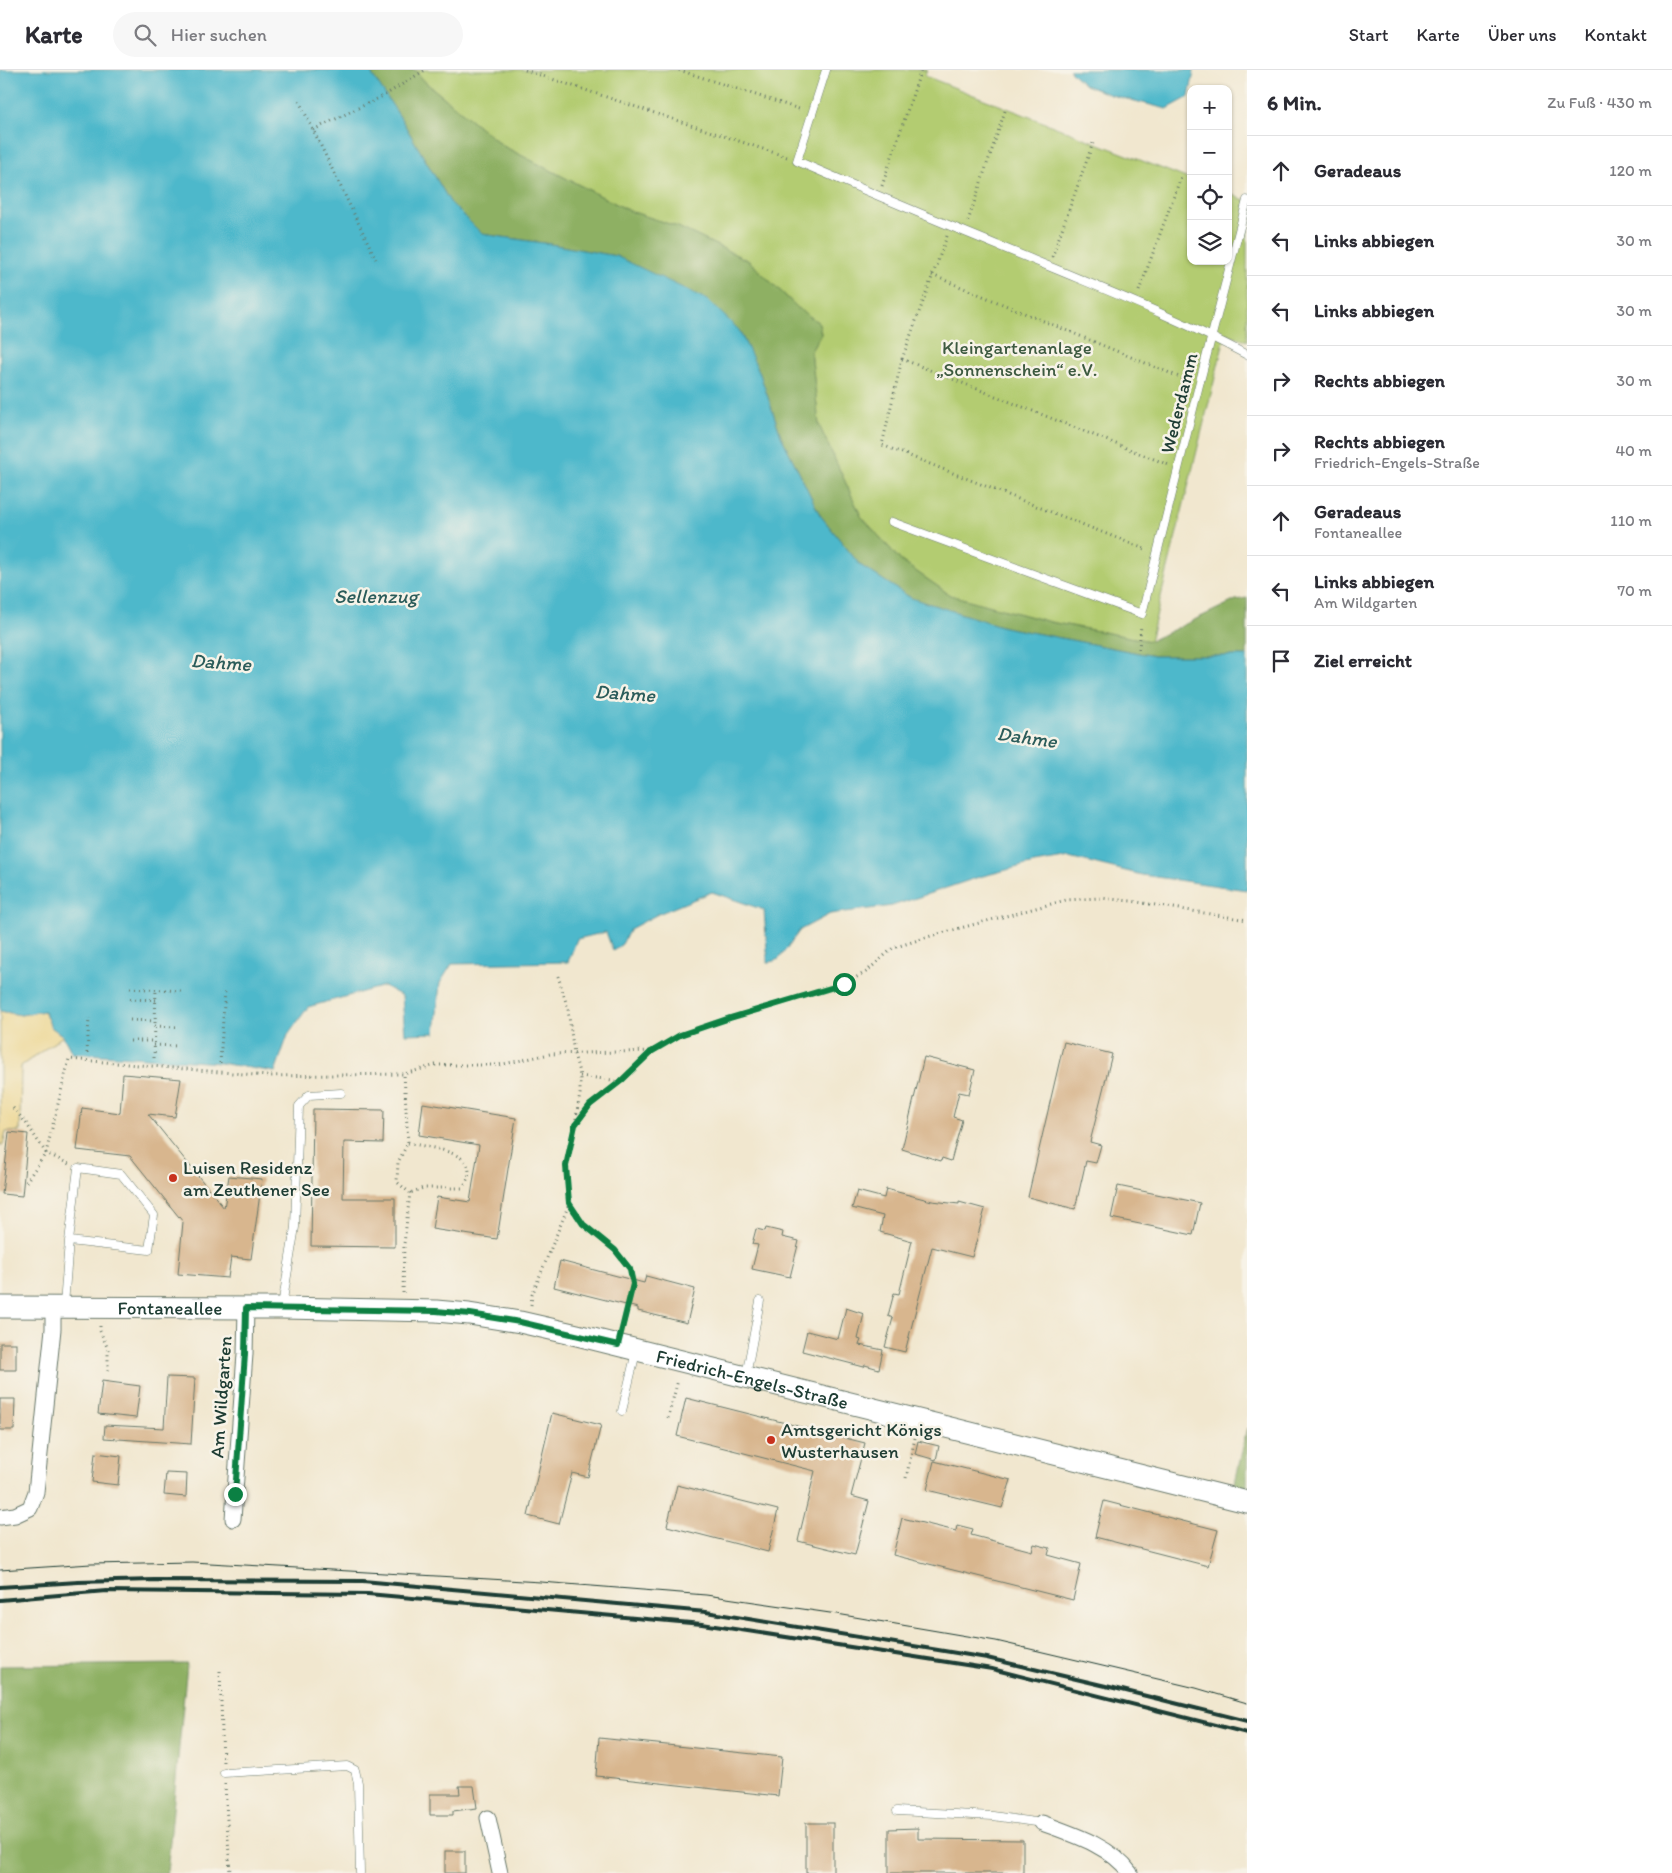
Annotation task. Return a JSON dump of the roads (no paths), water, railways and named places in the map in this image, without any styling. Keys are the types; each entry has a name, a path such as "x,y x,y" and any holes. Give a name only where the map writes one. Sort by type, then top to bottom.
{"main road":[{"name":"Fontaneallee","path":"0,1307 282,1308 525,1315"},
{"name":"Friedrich-Engels-Straße","path":"525,1315 627,1348 746,1376 1247,1502"}],"street":[{"path":"0,1517 15,1515 30,1508 36,1492 52,1329 58,1307"},
{"name":"Am Wildgarten","path":"233,1519 245,1354 246,1308"},
{"path":"488,1818 500,1873"},
{"path":"1042,1823 1109,1852 1130,1873"}],"lane":[{"path":"826,70 798,161 1135,302 1213,336 1247,355"},
{"name":"Wederdamm","path":"892,522 1142,614 1247,200"},
{"path":"282,1308 295,1227 300,1106 309,1094 341,1093"},
{"path":"58,1307 69,1242 78,1168 121,1174 154,1215 149,1250 69,1242"},
{"path":"746,1376 760,1300"},
{"path":"622,1411 627,1348"},
{"path":"224,1772 347,1766 355,1770 358,1783 360,1873"},
{"path":"897,1811 993,1816 1042,1823"}],"water":[{"name":"Sellenzug","path":"0,70 369,70 400,117 450,202 482,234 616,256 708,300 739,330 759,371 781,436 820,515 860,565 911,598 1004,627 1154,656 1247,656 1247,890 1142,875 1069,857 1034,863 979,877 892,906 830,914 800,930 779,959 768,963 764,910 712,892 658,914 630,929 622,944 613,951 606,932 577,939 568,962 452,964 440,983 435,1033 405,1034 402,996 384,986 308,1007 288,1035 275,1072 220,1063 72,1053 63,1036 51,1027 44,1011 21,1015 0,1011"},
{"path":"1069,70 1193,70 1194,72 1191,85 1187,85 1187,98 1167,109 1111,95 1085,85"}],"tram line":[{"path":"0,1570 91,1564 192,1562 541,1582 706,1595 837,1614 996,1641 1196,1688 1247,1703"}],"railway":[{"path":"0,1587 154,1580 363,1581 706,1612 987,1658 1247,1721"},
{"path":"0,1600 106,1591 368,1594 702,1624 992,1669 1247,1733"}],"place":[{"name":"Luisen Residenz am Zeuthener See","path":"173,1178"},
{"name":"Amtsgericht Königs Wusterhausen","path":"771,1440"}],"park label":[{"name":"Kleingartenanlage „Sonnenschein“ e.V.","path":"1017,358"}],"water label":[{"name":"Dahme","path":"221,662"},
{"name":"Dahme","path":"625,693"},
{"name":"Dahme","path":"1027,737"}]}
